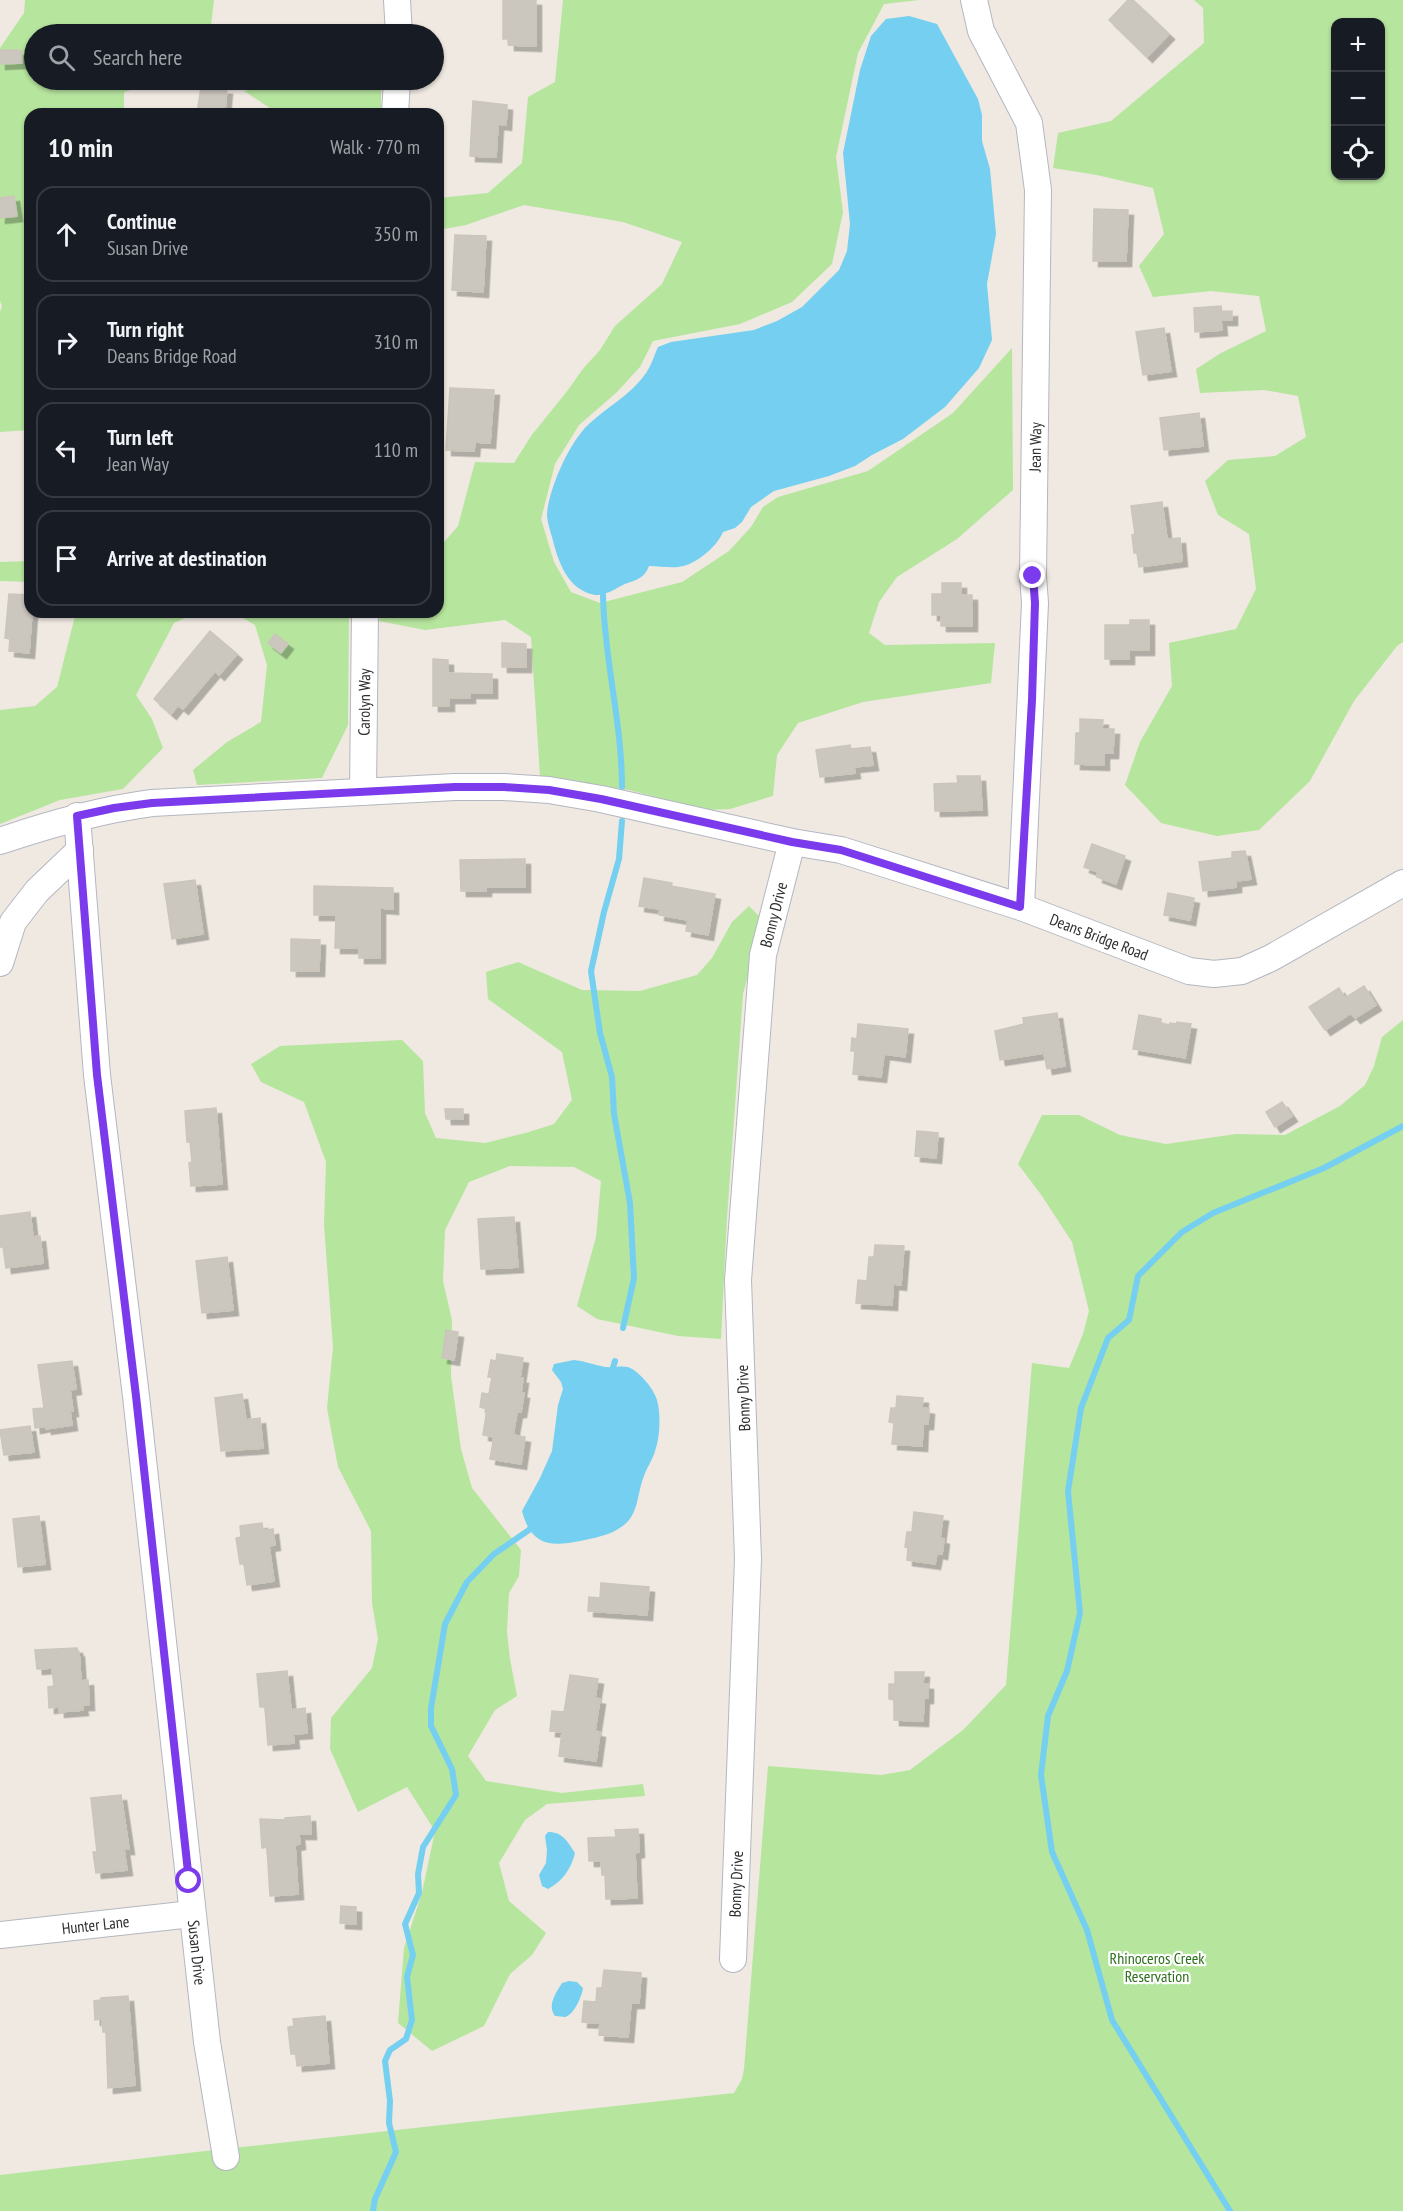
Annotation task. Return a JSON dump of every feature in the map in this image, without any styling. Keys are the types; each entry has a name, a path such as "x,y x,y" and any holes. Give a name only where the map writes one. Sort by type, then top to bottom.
{"street":[{"path":"397,0 398,24"},
{"name":"Jean Way","path":"974,0 981,31 1029,123 1038,190 1034,347 1035,603 1020,907"},
{"path":"395,108 396,90"},
{"name":"Carolyn Way","path":"363,792 365,618"},
{"name":"Deans Bridge Road","path":"0,841 77,816 152,803 455,787 549,790 601,799 792,842 841,850 1020,907 1189,971 1214,974 1242,971 1271,958 1403,883"},
{"name":"Susan Drive","path":"77,816 97,1075 136,1396 207,2042 226,2157"},
{"name":"Bonny Drive","path":"733,1959 748,1559 738,1280 763,955 792,842"},
{"path":"0,963 13,922 37,891 80,850"},
{"name":"Hunter Lane","path":"0,1935 192,1914"}],"green space":[{"path":"25,0 214,0 211,24 24,24 24,90 131,90 124,92 124,108 24,108 24,430 0,432 0,312 2,306 0,301 0,48 24,13"},
{"path":"563,0 919,0 884,4 858,53 836,157 843,212 832,264 792,302 740,324 653,341 640,367 616,393 579,425 555,464 541,519 554,562 571,592 600,603 682,582 729,551 751,527 763,507 778,497 868,471 953,413 1012,348 1013,490 957,539 897,577 879,602 869,633 885,645 995,643 991,683 863,702 798,723 777,755 773,796 730,809 706,810 629,790 540,776 531,637 505,620 425,630 379,621 380,618 444,618 444,542 458,526 475,462 514,463 531,436 600,350 615,326 662,284 682,242 623,222 524,205 466,225 444,229 444,197 488,193 522,163 528,97 555,82"},
{"path":"1194,0 1403,0 1403,642 1397,646 1354,701 1310,781 1259,830 1217,836 1161,823 1125,785 1140,742 1172,686 1169,643 1236,629 1256,589 1249,534 1218,515 1205,481 1228,460 1275,456 1306,437 1298,396 1264,390 1200,393 1196,369 1221,353 1266,331 1259,296 1211,291 1153,297 1139,266 1164,234 1153,188 1053,168 1058,133 1111,121 1204,43 1203,8"},
{"path":"381,90 381,108 270,108 244,91"},
{"path":"24,561 24,582 0,581 0,562"},
{"path":"74,618 185,618 174,623 136,695 152,719 163,748 123,789 60,800 0,824 0,710 35,706 57,687"},
{"path":"243,618 349,618 348,725 322,778 197,785 193,770 227,742 261,722 267,665 255,625"},
{"path":"749,906 763,920 743,994 721,1339 678,1336 597,1319 577,1306 596,1237 601,1181 574,1167 510,1166 469,1182 445,1230 443,1281 452,1320 451,1376 461,1449 472,1488 521,1550 519,1576 509,1593 507,1632 517,1696 495,1710 468,1756 486,1781 562,1793 643,1784 645,1796 547,1804 525,1820 499,1863 509,1901 546,1933 532,1955 510,1974 484,2026 432,2051 398,2023 404,1948 422,1893 435,1831 407,1787 358,1812 330,1749 331,1718 372,1668 378,1639 372,1603 371,1531 338,1467 327,1408 333,1347 324,1224 326,1162 304,1102 261,1082 251,1064 280,1046 402,1040 423,1061 425,1113 436,1138 485,1143 529,1132 554,1124 572,1100 562,1052 488,999 486,972 518,962 582,990 640,991 697,975 712,958 732,922"},
{"name":"Rhinoceros Creek Reservation","path":"1403,1020 1403,2211 0,2211 0,2175 734,2093 742,2079 744,2069 768,1766 881,1775 910,1770 963,1730 1006,1685 1032,1363 1069,1368 1083,1334 1089,1311 1072,1242 1018,1164 1042,1115 1079,1115 1120,1135 1166,1144 1236,1134 1285,1135 1340,1106 1365,1085 1374,1066 1382,1037"}],"water":[{"path":"909,16 937,24 978,99 982,115 982,141 990,169 996,234 987,284 992,340 979,368 945,407 903,439 855,466 829,476 774,491 751,507 742,522 735,528 723,532 716,544 691,563 678,567 649,566 640,578 607,593 595,595 585,592 577,587 565,573 554,546 547,517 552,491 568,453 589,424 629,392 643,377 658,347 671,342 754,330 777,321 802,307 839,270 847,251 850,224 843,153 860,70 871,36 886,19"},
{"path":"574,1360 604,1367 628,1367 637,1372 657,1400 659,1432 654,1454 629,1520 606,1535 553,1544 545,1542 531,1532 522,1511 552,1451 558,1405 563,1389 552,1370 554,1364"},
{"path":"548,1832 561,1835 575,1853 566,1874 548,1889 542,1886 539,1875 546,1863 545,1836"},
{"path":"577,1982 583,1988 579,2000 568,2016 555,2016 552,2008 553,1999 562,1983"}],"building":[{"path":"503,0 536,0 536,46 509,45 509,39 503,39"},
{"path":"1128,0 1133,0 1169,34 1147,57 1109,20"},
{"path":"0,50 21,50 22,63 0,64"},
{"path":"201,90 227,90 225,108 198,108"},
{"path":"473,101 507,105 506,125 498,124 496,157 470,156"},
{"path":"14,196 17,216 0,218 0,198"},
{"path":"1094,209 1128,210 1126,261 1093,261"},
{"path":"455,235 486,236 483,292 452,290"},
{"path":"1221,306 1222,312 1232,311 1232,320 1221,320 1222,330 1195,332 1194,308"},
{"path":"1164,328 1171,371 1143,375 1136,332"},
{"path":"450,388 494,390 490,443 475,442 474,451 446,450"},
{"path":"1199,413 1203,446 1164,450 1160,418"},
{"path":"1162,502 1167,539 1180,538 1182,561 1139,567 1137,553 1134,553 1132,535 1135,534 1131,506"},
{"path":"942,583 961,583 961,595 972,595 972,626 941,626 941,615 932,615 932,594 942,594"},
{"path":"9,594 24,595 24,618 32,618 29,653 9,651 10,639 5,638"},
{"path":"1130,620 1149,620 1149,650 1129,650 1129,659 1105,659 1105,625 1130,625"},
{"path":"210,631 237,654 219,675 215,671 183,709 178,705 171,714 154,699"},
{"path":"275,634 288,644 281,653 268,643"},
{"path":"502,643 526,644 526,667 502,667"},
{"path":"433,659 448,660 448,673 492,674 492,693 470,693 470,698 449,698 449,706 433,706"},
{"path":"1080,719 1103,720 1102,729 1114,729 1113,753 1104,753 1104,765 1075,764 1076,733 1080,733"},
{"path":"850,745 851,749 870,747 873,765 854,767 855,773 820,777 816,750"},
{"path":"957,776 980,776 982,810 935,811 934,784 958,783"},
{"path":"1092,844 1125,856 1116,884 1097,877 1098,872 1084,867"},
{"path":"1245,851 1251,879 1236,881 1236,887 1203,891 1199,862 1232,858 1232,852"},
{"path":"525,859 525,887 486,887 486,891 461,891 460,860"},
{"path":"644,878 672,883 671,886 715,894 708,935 686,931 688,920 659,915 660,909 639,906"},
{"path":"195,880 203,934 172,939 164,884"},
{"path":"314,886 393,888 393,909 380,908 380,958 359,958 359,948 335,948 336,915 314,915"},
{"path":"1168,893 1194,898 1190,920 1164,915"},
{"path":"291,939 320,940 319,971 291,971"},
{"path":"1364,986 1376,1005 1355,1018 1351,1013 1325,1030 1309,1007 1339,988 1345,998"},
{"path":"1057,1013 1065,1066 1047,1069 1044,1053 1000,1060 995,1031 1024,1024 1023,1018"},
{"path":"1139,1015 1161,1019 1161,1024 1177,1024 1177,1022 1191,1024 1185,1058 1133,1049"},
{"path":"858,1024 908,1029 905,1057 884,1054 881,1077 853,1074 855,1051 851,1051 852,1038 857,1039"},
{"path":"1282,1102 1292,1116 1275,1127 1266,1112"},
{"path":"216,1108 222,1184 191,1186 189,1163 192,1162 190,1142 187,1142 185,1111"},
{"path":"445,1109 463,1109 463,1119 446,1119"},
{"path":"917,1131 938,1133 936,1158 915,1156"},
{"path":"30,1212 33,1237 40,1236 43,1263 6,1268 3,1247 0,1247 0,1216"},
{"path":"514,1217 518,1267 481,1269 478,1219"},
{"path":"875,1245 904,1246 901,1285 893,1284 892,1305 856,1303 858,1280 867,1281 869,1257 874,1257"},
{"path":"227,1257 233,1310 202,1313 196,1261"},
{"path":"446,1330 458,1332 454,1360 442,1358"},
{"path":"497,1354 523,1358 520,1378 523,1378 521,1393 524,1393 521,1412 517,1412 513,1435 525,1437 521,1464 490,1459 494,1437 483,1435 487,1409 480,1407 482,1393 489,1394 492,1377 488,1377 491,1360 496,1361"},
{"path":"72,1361 76,1389 70,1390 72,1425 46,1429 46,1426 35,1428 33,1409 44,1408 38,1365"},
{"path":"242,1394 246,1420 260,1418 263,1448 221,1451 215,1398"},
{"path":"897,1396 923,1398 922,1408 929,1409 928,1424 923,1424 922,1446 892,1444 894,1423 889,1422 891,1408 896,1408"},
{"path":"30,1426 34,1452 4,1455 0,1430"},
{"path":"914,1512 943,1516 940,1538 944,1539 942,1554 937,1553 935,1564 907,1560 908,1548 905,1547 907,1532 912,1532"},
{"path":"39,1516 45,1564 18,1567 13,1519"},
{"path":"262,1523 263,1531 273,1529 275,1545 269,1546 274,1581 247,1585 244,1564 240,1564 236,1538 241,1537 240,1526"},
{"path":"601,1583 649,1587 647,1615 588,1611 589,1597 600,1598"},
{"path":"77,1648 81,1681 88,1680 89,1705 82,1705 83,1710 59,1712 59,1707 49,1708 48,1687 54,1686 52,1668 37,1669 35,1650"},
{"path":"287,1671 291,1710 305,1708 307,1733 293,1734 294,1743 268,1745 265,1707 260,1707 257,1674"},
{"path":"895,1672 924,1672 923,1684 928,1684 928,1698 924,1698 923,1721 894,1720 894,1700 889,1699 889,1684 895,1684"},
{"path":"570,1675 598,1679 595,1698 600,1699 595,1731 600,1732 596,1761 559,1756 562,1732 550,1731 552,1711 564,1712"},
{"path":"121,1795 129,1849 124,1849 127,1870 96,1873 93,1852 97,1852 91,1798"},
{"path":"310,1816 311,1834 299,1834 300,1844 295,1845 298,1894 270,1896 267,1847 262,1848 260,1819 285,1820 285,1818"},
{"path":"638,1829 639,1852 635,1853 637,1898 606,1899 605,1875 602,1875 601,1861 589,1861 588,1838 616,1837 615,1830"},
{"path":"341,1906 356,1907 356,1924 340,1923"},
{"path":"604,1970 641,1973 639,2003 631,2003 628,2037 599,2035 600,2023 582,2022 584,2001 596,2002 597,1988 602,1988"},
{"path":"128,1996 135,2085 108,2088 106,2032 103,2032 102,2019 95,2020 94,2001 101,2000 101,1998"},
{"path":"325,2016 329,2063 297,2066 296,2054 291,2054 288,2027 294,2026 293,2019"}],"waterway":[{"path":"603,595 622,787"},
{"path":"622,821 619,859 591,971 600,1033 612,1077 614,1114 630,1203 634,1278 623,1328"},
{"path":"1230,2211 1112,2020 1087,1930 1052,1852 1041,1775 1048,1716 1067,1671 1080,1613 1068,1491 1081,1408 1108,1338 1129,1320 1138,1276 1182,1232 1213,1213 1324,1168 1403,1126"},
{"path":"611,1374 615,1361"},
{"path":"373,2211 375,2199 396,2152 389,2123 390,2101 385,2061 390,2050 406,2039 412,2020 407,1977 413,1955 405,1924 419,1893 418,1874 423,1847 456,1795 452,1769 431,1726 431,1708 445,1624 467,1582 494,1554 529,1530 533,1524"}],"route":[{"path":"189,1881 136,1396 97,1075 77,816 152,803 455,787 549,790 601,799 792,842 841,850 1020,907 1032,700 1035,603 1033,576"}]}
